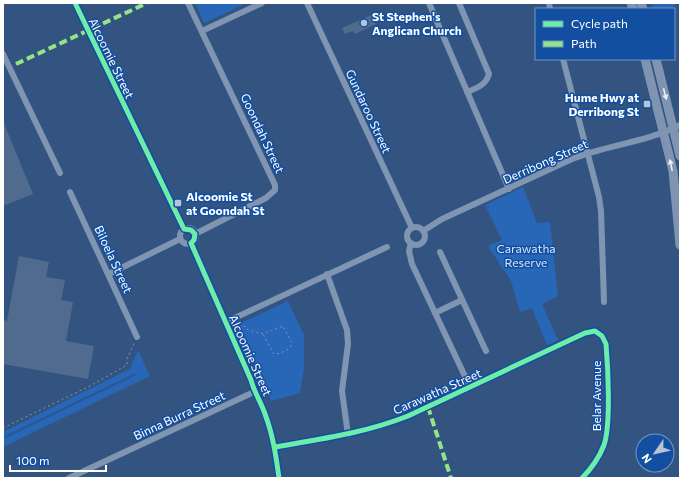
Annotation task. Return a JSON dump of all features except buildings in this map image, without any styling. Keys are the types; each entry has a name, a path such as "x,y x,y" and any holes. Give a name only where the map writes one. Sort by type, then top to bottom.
{"highway":[{"path":"645,60 673,171 680,245"},
{"path":"656,60 677,127 680,156"}],"street":[{"name":"Alcoomie Street","path":"75,3 184,229"},
{"name":"Goondah Street","path":"188,3 273,179 275,190 266,198 195,234"},
{"path":"202,31 262,3"},
{"name":"Gundaroo Street","path":"306,3 412,228"},
{"path":"429,3 509,189"},
{"path":"460,3 489,74 488,80 484,84 468,92"},
{"path":"3,54 60,173"},
{"path":"563,60 588,153 601,211 604,302"},
{"name":"Derribong Street","path":"423,231 442,219 588,153 664,133 677,127"},
{"name":"Biloela Street","path":"70,192 137,337"},
{"path":"410,242 416,244 423,241 425,236 423,231 418,227 412,228 407,235 410,242 409,251 412,264 470,387"},
{"path":"184,229 191,230 195,234 194,240 191,243 186,244 180,239 181,233 184,229"},
{"path":"109,274 180,239"},
{"name":"Alcoomie Street","path":"191,243 230,330 251,380 254,392 265,412 275,447 280,478"},
{"path":"226,322 387,247"},
{"path":"440,252 486,351"},
{"path":"327,274 347,330 347,356 342,391 348,435"},
{"path":"435,313 462,300"},
{"name":"Carawatha Street","path":"275,447 348,435 382,426 408,416 585,333 591,331 599,332"},
{"name":"Belar Avenue","path":"582,478 591,469 598,458 604,445 608,429 606,344 599,332"},
{"name":"Binna Burra Street","path":"69,478 254,392"}],"path":[{"path":"237,327 239,320 243,326 252,332 263,334 283,326 292,343 291,346 289,349 274,354 263,334"},
{"path":"230,330 243,326"},
{"path":"3,428 90,386 127,365 127,360 137,337"}],"green space":[{"path":"195,3 247,3 204,23"},
{"path":"651,3 677,3 673,8 653,8"},
{"name":"Carawatha Reserve","path":"523,187 537,223 550,222 558,296 542,304 558,340 547,345 532,308 520,312 511,281 488,246 502,240 485,205"},
{"path":"288,301 304,335 304,368 300,393 271,401 239,327 241,323"},
{"path":"138,350 150,376 3,447 3,432 130,369"}],"waterway":[{"path":"3,438 134,375"}],"marked path":[{"path":"16,64 147,3"},
{"path":"428,407 451,478"}],"cycle path":[{"path":"75,3 184,229 191,230 195,234 194,240 191,243 268,422 274,446 279,478"},
{"path":"275,447 343,435 392,422 408,416 585,333 595,331 602,336 606,344 608,424 602,450 589,471 582,478"}],"place":[{"name":"St Stephen's Anglican Church","path":"364,23"},
{"name":"Hume Hwy at Derribong St","path":"647,104"},
{"name":"Alcoomie St at Goondah St","path":"178,203"}]}
